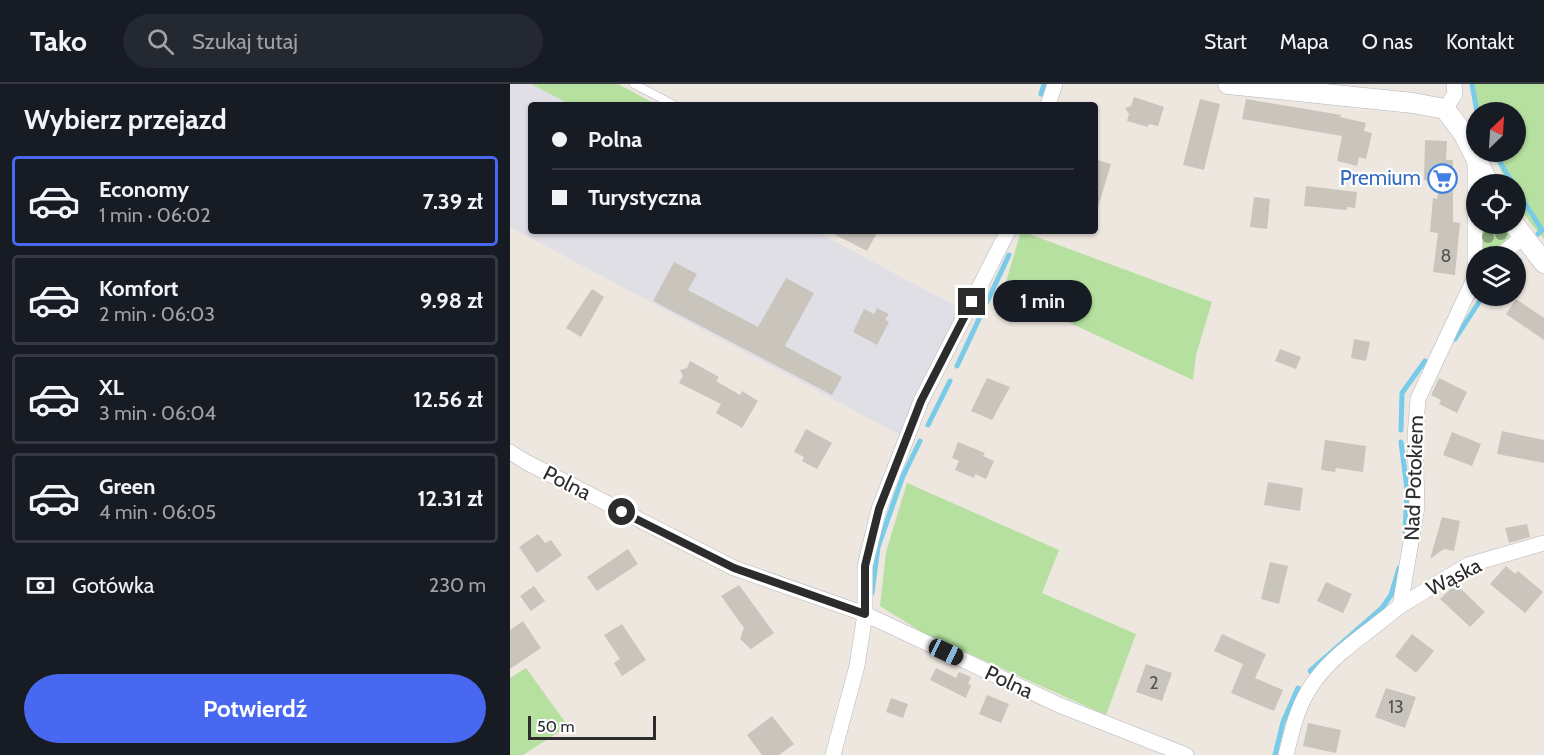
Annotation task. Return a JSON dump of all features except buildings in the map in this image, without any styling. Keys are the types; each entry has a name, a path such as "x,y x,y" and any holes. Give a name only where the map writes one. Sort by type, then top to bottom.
{"street":[{"path":"1049,102 1055,84"},
{"path":"1228,84 1413,103 1445,109 1466,140"},
{"path":"1445,109 1455,94 1454,84"},
{"name":"Nad Potokiem","path":"1475,162 1475,246"},
{"path":"833,755 857,666 865,614 865,566 879,509 921,401 1006,234"},
{"path":"1506,246 1516,234"},
{"path":"1522,234 1544,262"},
{"name":"Nad Potokiem","path":"1401,606 1417,507 1415,437 1418,399 1466,295"},
{"name":"Polna","path":"510,452 734,568 865,614 1059,705 1186,755"},
{"name":"Wąska","path":"1401,606 1468,565 1544,543"},
{"path":"1286,755 1302,702 1313,683 1325,668 1401,606"}],"lane":[{"path":"634,84 668,102"}],"shaded area":[{"path":"510,84 531,84 565,102 528,102 528,234 821,234 963,310 902,436 510,227"}],"green space":[{"path":"531,84 618,84 651,102 565,102"},
{"path":"1471,84 1544,84 1544,239 1526,216 1526,174 1503,174 1497,162 1526,162 1526,102 1477,102"},
{"path":"1020,234 1029,234 1212,302 1196,355 1193,380 1003,292"},
{"path":"1479,234 1510,234 1501,246 1480,246"},
{"path":"907,483 1059,550 1042,593 1136,634 1106,715 925,634 880,606 886,552"},
{"path":"526,668 568,726 523,755 510,755 510,678"}],"waterway":[{"path":"1041,94 1044,84"},
{"path":"1472,84 1475,102"},
{"path":"1500,162 1507,174"},
{"path":"1526,205 1542,230 1538,234"},
{"path":"957,366 1009,255"},
{"path":"1455,339 1476,306"},
{"path":"1401,430 1402,393 1425,361"},
{"path":"928,425 950,381"},
{"path":"872,593 878,547 903,476 920,441"},
{"path":"1401,442 1407,489 1405,532"},
{"path":"1310,671 1382,608 1391,595 1399,568"},
{"path":"1275,755 1283,722 1298,688"}],"place":[{"name":"Premium","path":"1442,178"}],"route":[{"path":"622,512 734,568 865,614 865,566 879,509 921,401 972,302"}]}
